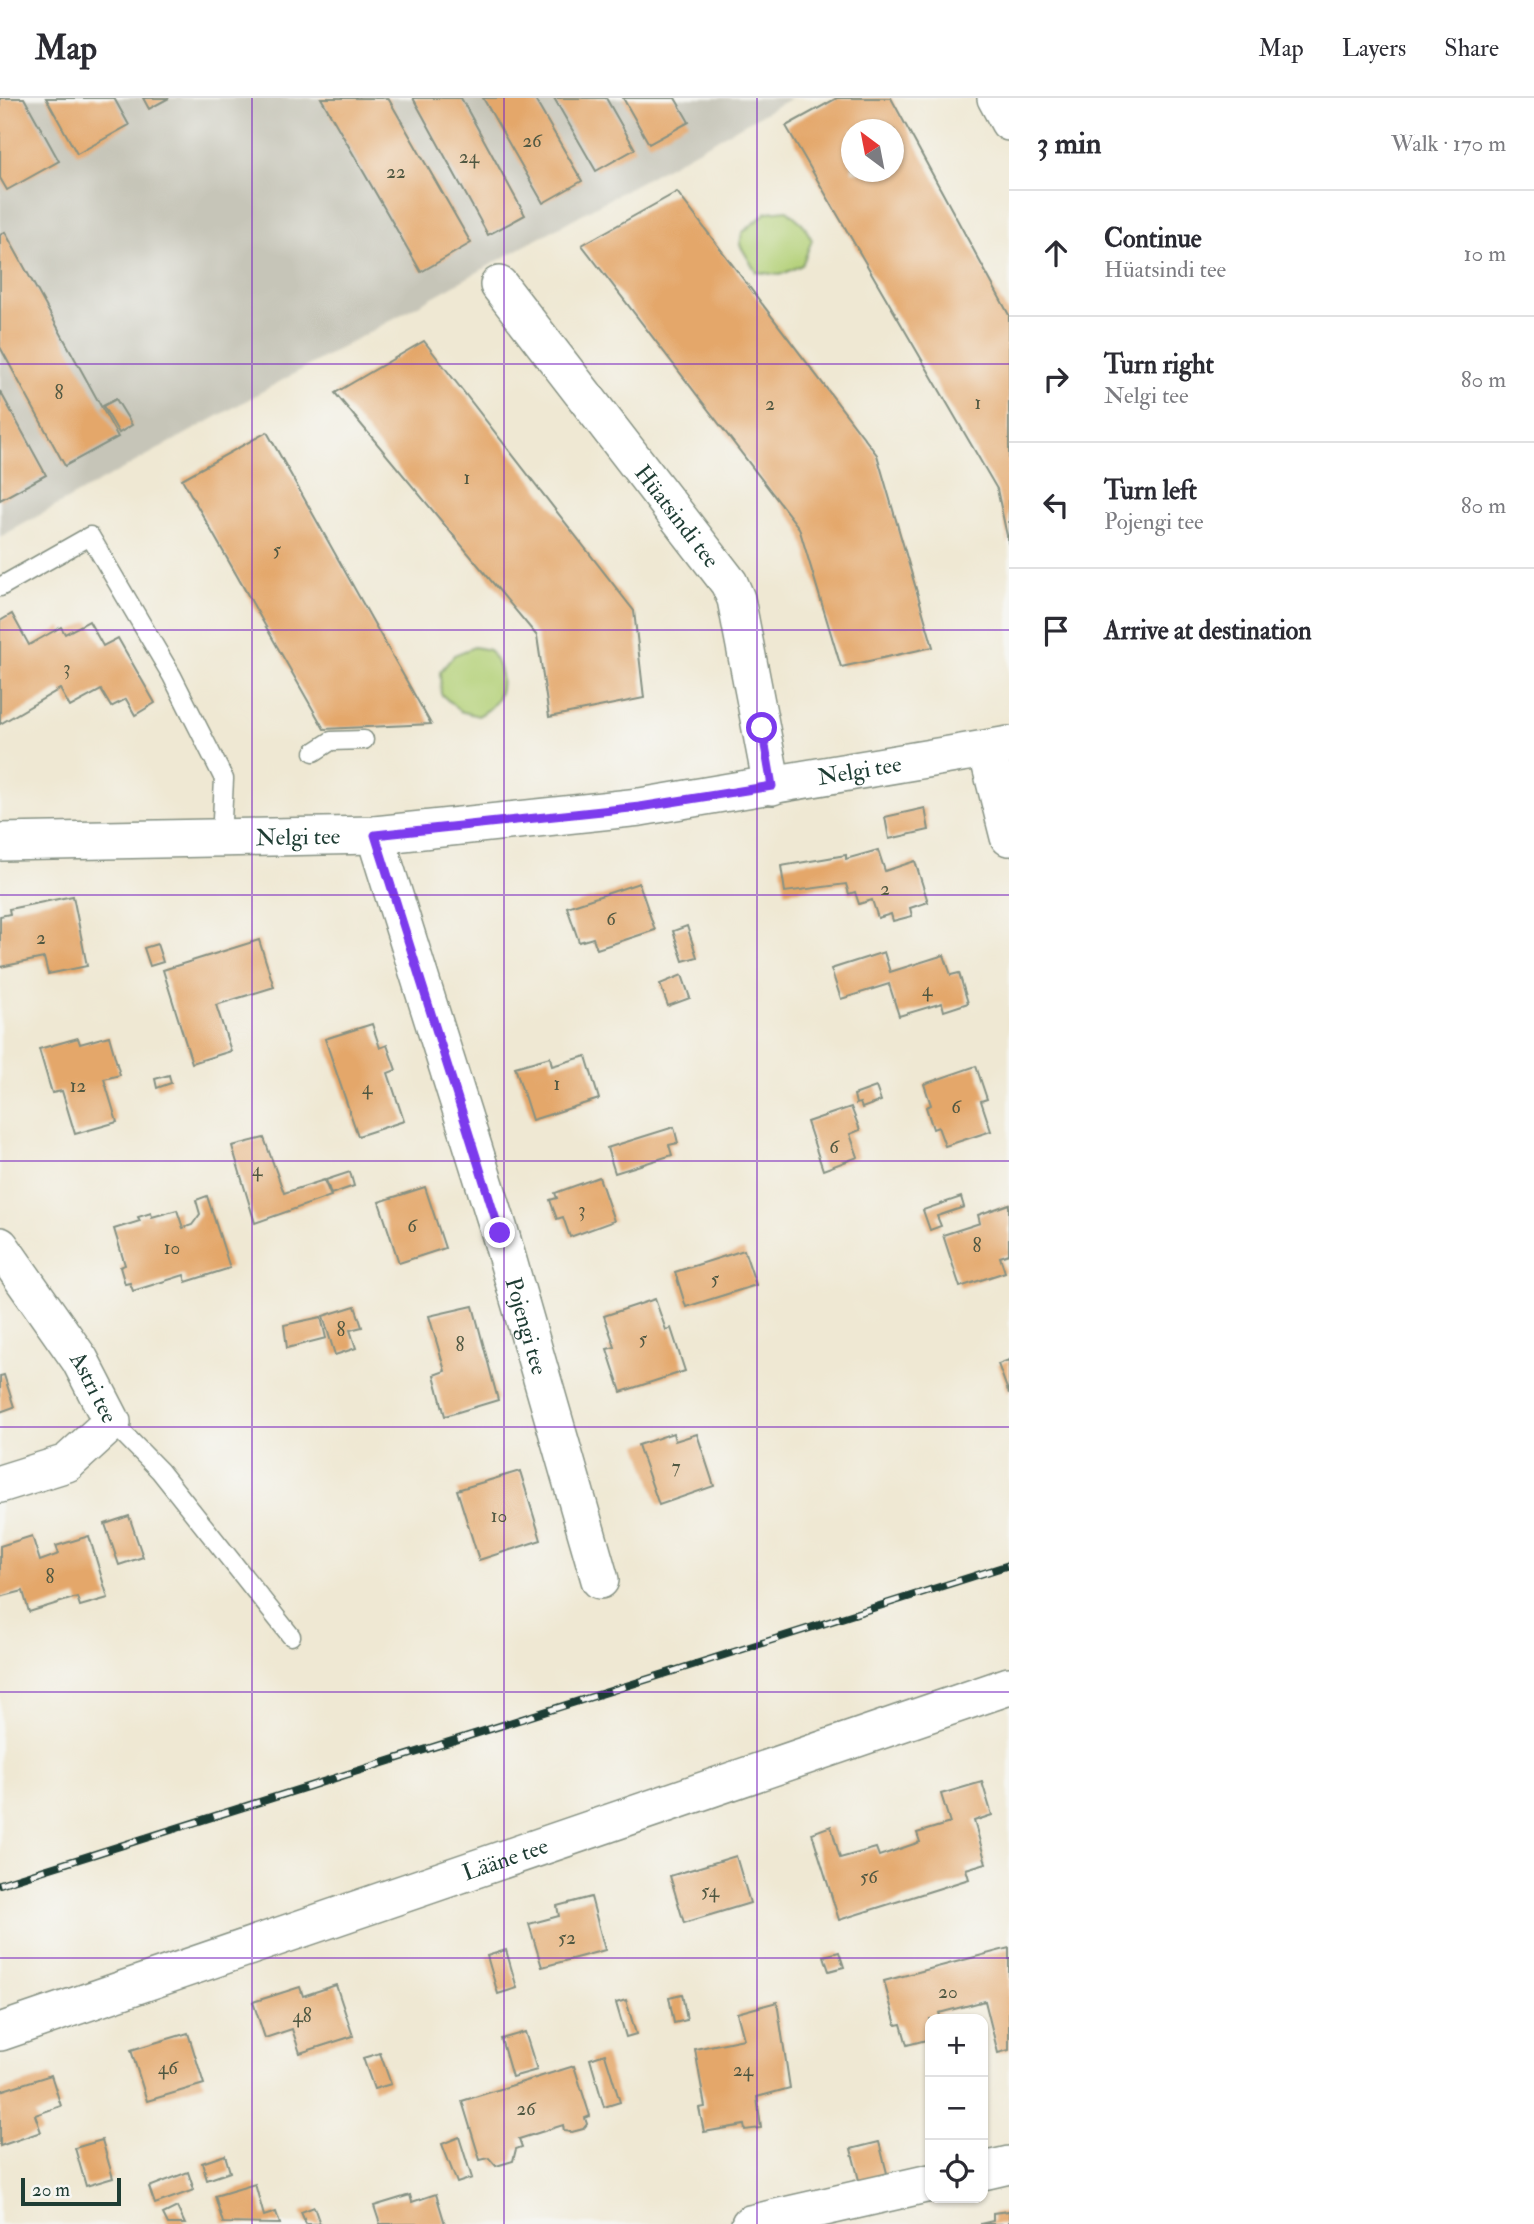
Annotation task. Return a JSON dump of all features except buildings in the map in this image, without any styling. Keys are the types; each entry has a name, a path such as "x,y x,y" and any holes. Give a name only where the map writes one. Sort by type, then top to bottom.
{"street":[{"path":"996,98 1009,121"},
{"name":"Hüatsindi tee","path":"499,285 729,583 736,599 772,786"},
{"path":"998,748 1009,837"},
{"name":"Nelgi tee","path":"0,842 221,840 375,835 640,807 998,748"},
{"name":"Pojengi tee","path":"375,835 500,1233 600,1580"},
{"name":"Astri tee","path":"0,1246 80,1360 112,1422 67,1463 0,1484"},
{"name":"Lääne tee","path":"0,2032 1009,1686"},
{"path":"988,2170 1009,2165"},
{"path":"750,2224 925,2184"}],"lane":[{"path":"0,587 90,536 172,676 225,779 221,840"},
{"path":"314,752 331,741 364,740"},
{"path":"112,1422 160,1471 291,1636"}],"shaded area":[{"path":"0,98 791,98 0,537"}],"green space":[{"path":"787,210 803,224 812,240 802,265 780,275 756,272 740,245 742,233 767,212"},
{"path":"474,647 489,650 499,668 501,678 499,695 487,710 478,716 460,711 441,694 440,672 454,655"}],"railway":[{"path":"0,1884 1009,1565"}],"route":[{"path":"500,1233 375,835 640,807 772,786 762,728"}]}
